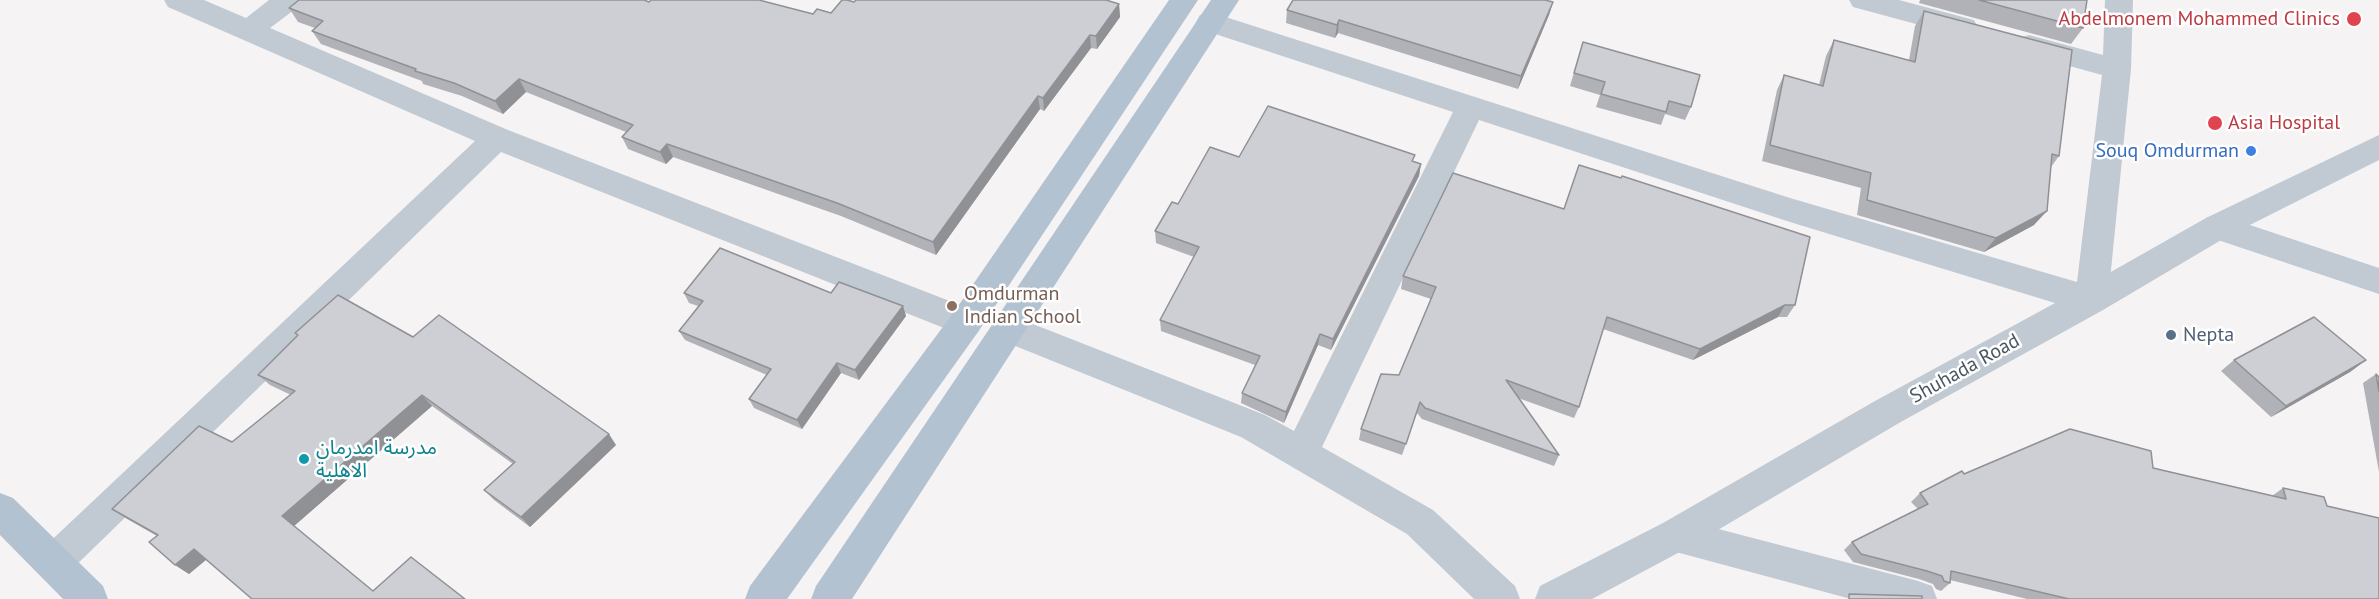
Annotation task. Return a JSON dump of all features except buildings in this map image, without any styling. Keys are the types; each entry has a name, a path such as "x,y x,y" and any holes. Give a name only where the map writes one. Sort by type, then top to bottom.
{"main road":[{"path":"764,599 966,322 1182,0"},
{"path":"830,599 1218,11"},
{"path":"0,510 89,599"}],"street":[{"path":"178,0 497,138 966,322"},
{"path":"248,31 288,0"},
{"path":"1863,0 2117,69"},
{"path":"1218,11 1470,107 1790,210 2091,300 2117,69 2119,0"},
{"path":"1301,454 1470,107"},
{"path":"53,563 497,138"},
{"name":"Shuhada Road","path":"1554,599 1676,536 1887,412 2091,300 2217,226 2379,146"},
{"path":"2217,226 2379,280"},
{"path":"1010,329 1253,426 1420,522 1501,599"},
{"path":"1676,536 1832,588 1918,599"}],"place":[{"name":"Abdelmonem Mohammed Clinics","path":"2354,19"},
{"name":"Asia Hospital","path":"2215,123"},
{"name":"Souq Omdurman","path":"2251,151"},
{"name":"Omdurman Indian School","path":"952,306"},
{"name":"Nepta","path":"2171,335"},
{"name":"مدرسة امدرمان الاهلية","path":"304,459"}]}
